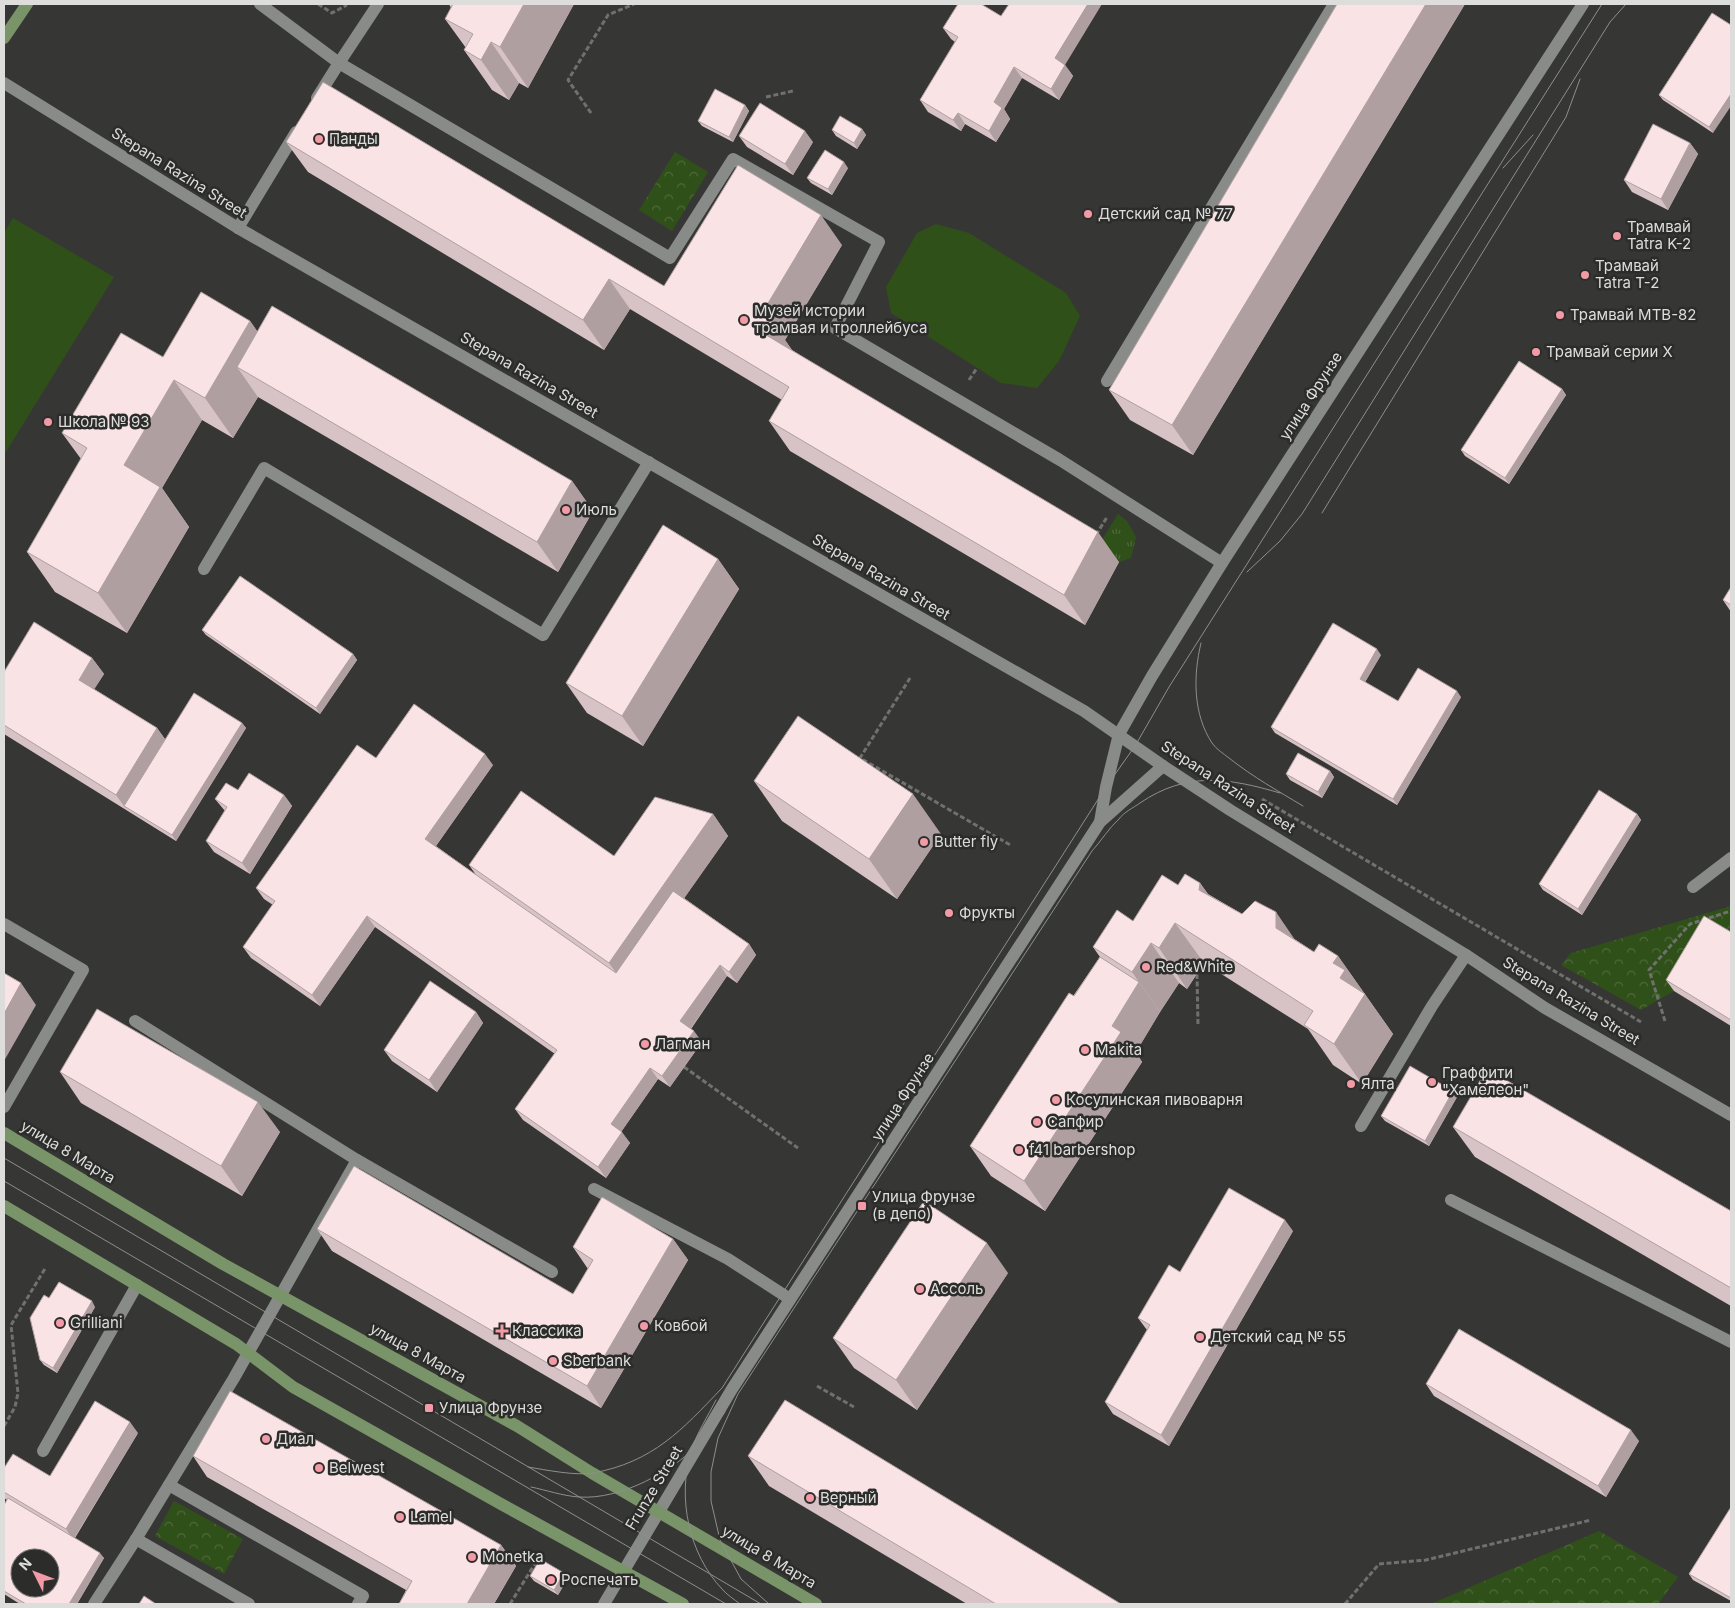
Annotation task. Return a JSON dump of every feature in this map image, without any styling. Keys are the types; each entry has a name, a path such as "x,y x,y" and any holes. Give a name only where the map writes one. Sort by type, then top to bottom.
{"main road":[{"path":"4,38 27,4"},
{"name":"улица 8 Марта","path":"4,1133 223,1264 517,1426 592,1473 816,1604"},
{"path":"4,1206 236,1344 293,1387 683,1604"}],"street":[{"path":"260,4 339,63 670,258 733,160 879,242 835,328 1060,460 1222,563"},
{"path":"238,228 306,115 378,4"},
{"path":"1107,381 1334,4"},
{"name":"улица Фрунзе","path":"1100,822 1106,787 1119,734 1152,676 1222,563 1583,4"},
{"name":"Stepana Razina Street","path":"4,83 238,228 1076,706 1238,815 1466,955 1545,1008 1731,1115"},
{"path":"204,569 264,468 543,635 649,462"},
{"name":"улица Фрунзе","path":"790,1299 1100,822 1163,766"},
{"path":"1693,887 1731,858"},
{"path":"4,924 83,970 4,1107"},
{"path":"1362,1126 1432,1006 1466,955"},
{"path":"135,1021 357,1160 552,1272"},
{"path":"94,1604 169,1486 248,1353 357,1160"},
{"path":"594,1188 728,1259 790,1299"},
{"path":"1451,1200 1731,1342"},
{"path":"43,1451 137,1286"},
{"name":"Frunze Street","path":"604,1604 732,1389 790,1299"},
{"path":"169,1486 363,1596 358,1604"},
{"path":"136,1539 249,1604"}],"path":[{"path":"318,4 332,13 349,4"},
{"path":"591,113 568,80 608,16 634,4"},
{"path":"766,97 793,91"},
{"path":"1095,536 1119,497"},
{"path":"910,678 860,758 1012,846"},
{"path":"1261,798 1641,1022"},
{"path":"1665,1021 1650,970 1690,924 1731,911"},
{"path":"1197,974 1198,1025"},
{"path":"684,1067 798,1148"},
{"path":"4,1426 15,1407 18,1393 11,1325 46,1268"},
{"path":"817,1386 854,1407"},
{"path":"1345,1604 1380,1564 1426,1560 1591,1520"},
{"path":"510,1604 543,1550"}],"green space":[{"path":"675,152 708,172 672,231 639,210"},
{"path":"13,218 114,277 4,455 4,233"},
{"path":"936,224 969,233 1066,293 1080,316 1059,361 1037,388 1001,383 891,313 886,287 917,233"},
{"path":"1118,514 1127,521 1136,537 1131,558 1119,562 1097,548"},
{"path":"1731,906 1731,933 1671,982 1674,991 1641,1010 1561,965 1571,953"},
{"path":"174,1501 243,1539 224,1574 155,1536"},
{"path":"1599,1531 1678,1577 1658,1604 1431,1604"}],"building":[{"path":"453,4 524,4 500,47 491,42 481,60 464,50 473,34 445,19"},
{"path":"958,4 981,4 1001,16 1009,4 1088,4 1055,58 1065,65 1051,89 1014,67 994,102 1002,108 989,131 958,113 953,120 920,100 958,37 943,28"},
{"path":"1337,4 1426,4 1172,425 1109,390"},
{"path":"1712,13 1731,25 1731,94 1709,127 1659,95"},
{"path":"323,82 664,286 738,165 821,215 761,315 773,323 766,335 1098,532 1064,595 769,421 789,387 609,279 583,320 286,142"},
{"path":"715,89 745,105 729,137 698,121"},
{"path":"760,103 805,131 785,164 739,136"},
{"path":"840,116 862,129 854,143 832,130"},
{"path":"1653,124 1690,143 1661,199 1624,180"},
{"path":"825,150 844,162 828,189 807,178"},
{"path":"201,292 250,321 205,398 174,380 124,465 160,487 98,593 27,552 87,448 62,433 121,333 163,357"},
{"path":"272,306 572,481 537,542 237,367"},
{"path":"1519,361 1562,389 1505,478 1461,450"},
{"path":"663,525 718,559 622,716 566,683"},
{"path":"240,576 353,654 316,708 202,630"},
{"path":"1731,587 1731,605 1723,600"},
{"path":"34,622 92,658 79,680 157,728 116,795 4,725 4,672"},
{"path":"1333,623 1377,649 1360,679 1398,701 1418,668 1457,691 1393,799 1271,727"},
{"path":"194,693 242,723 172,835 124,806"},
{"path":"414,704 485,754 425,839 616,973 673,891 749,944 729,972 720,965 680,1021 694,1031 662,1076 650,1068 611,1124 622,1132 598,1167 515,1109 557,1050 367,916 312,995 243,947 275,901 256,888 357,745 376,758"},
{"path":"798,716 913,794 869,859 754,781"},
{"path":"1298,753 1330,771 1318,792 1286,774"},
{"path":"249,773 284,795 242,863 206,841 227,807 215,799 226,783 238,790"},
{"path":"1599,790 1637,814 1578,909 1539,884"},
{"path":"521,791 614,856 655,797 713,814 609,963 469,865"},
{"path":"1185,874 1200,883 1199,890 1242,914 1255,901 1276,912 1276,928 1314,952 1319,944 1338,956 1333,963 1345,970 1340,978 1365,994 1334,1044 1304,1025 1313,1011 1175,923 1159,948 1151,943 1132,972 1093,947 1117,910 1133,921 1162,875 1178,885"},
{"path":"1704,916 1731,932 1731,1020 1666,980"},
{"path":"1100,957 1139,982 1112,1026 1121,1032 1024,1181 970,1146 1069,993 1074,996"},
{"path":"4,973 21,983 4,1014"},
{"path":"430,981 476,1012 429,1080 384,1050"},
{"path":"97,1009 258,1102 221,1166 60,1072"},
{"path":"1410,1066 1453,1091 1425,1141 1381,1116"},
{"path":"1487,1069 1731,1211 1731,1288 1453,1127"},
{"path":"354,1166 573,1294 593,1260 573,1247 602,1197 673,1239 587,1386 317,1229"},
{"path":"1229,1188 1285,1220 1161,1435 1105,1402 1150,1325 1138,1318 1169,1265 1180,1272"},
{"path":"924,1201 987,1243 896,1380 833,1338"},
{"path":"59,1282 92,1301 53,1368 40,1360 30,1318 44,1295 49,1298"},
{"path":"1459,1329 1631,1430 1598,1486 1426,1384"},
{"path":"230,1391 501,1545 467,1604 399,1604 412,1581 193,1456"},
{"path":"785,1400 1121,1604 996,1604 748,1456"},
{"path":"95,1401 130,1422 66,1529 4,1492 4,1468 13,1454 50,1476"},
{"path":"8,1498 100,1553 69,1604 26,1604 16,1598 60,1598 60,1548 10,1548 10,1595 4,1591 4,1505"},
{"path":"1731,1507 1731,1598 1689,1574"},
{"name":"Роспечать","path":"540,1559 564,1573 554,1590 530,1576"},
{"path":"144,1596 156,1604 139,1604"}],"tram line":[{"path":"528,1467 586,1474 614,1468 633,1461 665,1442 722,1388 1106,787 1135,746 1169,687 1602,4"},
{"path":"1247,572 1280,541 1302,514 1610,22 1626,4"},
{"path":"1322,513 1566,117 1580,79"},
{"path":"1503,168 1533,135"},
{"path":"1201,643 1198,656 1196,694 1201,720 1212,743 1247,771 1303,806"},
{"path":"769,1604 741,1579 720,1540 711,1501 711,1472 718,1438 738,1394 1092,851 1112,826 1126,812 1157,793 1192,782 1208,780 1226,781 1280,793"},
{"path":"4,1158 761,1604"},
{"path":"4,1181 726,1604"},
{"path":"716,1400 691,1452 685,1488 686,1506 689,1525 701,1559 722,1589 740,1604"},
{"path":"531,1487 579,1497 595,1497 629,1489 661,1473 689,1453 704,1439 725,1412"}],"place":[{"name":"Панды","path":"319,139"},
{"name":"Детский сад № 77","path":"1088,214"},
{"name":"Трамвай Tatra K-2","path":"1617,236"},
{"name":"Трамвай Tatra T-2","path":"1585,275"},
{"name":"Трамвай МТВ-82","path":"1560,315"},
{"name":"Музей истории трамвая и троллейбуса","path":"744,320"},
{"name":"Трамвай серии X","path":"1536,352"},
{"name":"Школа № 93","path":"48,422"},
{"name":"Июль","path":"566,510"},
{"name":"Butter fly","path":"924,842"},
{"name":"Фрукты","path":"949,913"},
{"name":"Red&White","path":"1146,967"},
{"name":"Лагман","path":"645,1044"},
{"name":"Makita","path":"1085,1050"},
{"name":"Граффити \"Хамелеон\"","path":"1432,1082"},
{"name":"Ялта","path":"1351,1084"},
{"name":"Косулинская пивоварня","path":"1056,1100"},
{"name":"Сапфир","path":"1037,1122"},
{"name":"f41 barbershop","path":"1019,1150"},
{"name":"Улица Фрунзе (в депо)","path":"862,1206"},
{"name":"Ассоль","path":"920,1289"},
{"name":"Grilliani","path":"60,1323"},
{"name":"Ковбой","path":"644,1326"},
{"name":"Классика","path":"502,1331"},
{"name":"Детский сад № 55","path":"1200,1337"},
{"name":"Sberbank","path":"553,1361"},
{"name":"Улица Фрунзе","path":"429,1408"},
{"name":"Диал","path":"266,1439"},
{"name":"Belwest","path":"319,1468"},
{"name":"Верный","path":"810,1498"},
{"name":"Lamel","path":"400,1517"},
{"name":"Monetka","path":"472,1557"},
{"name":"Роспечать","path":"551,1580"}]}
